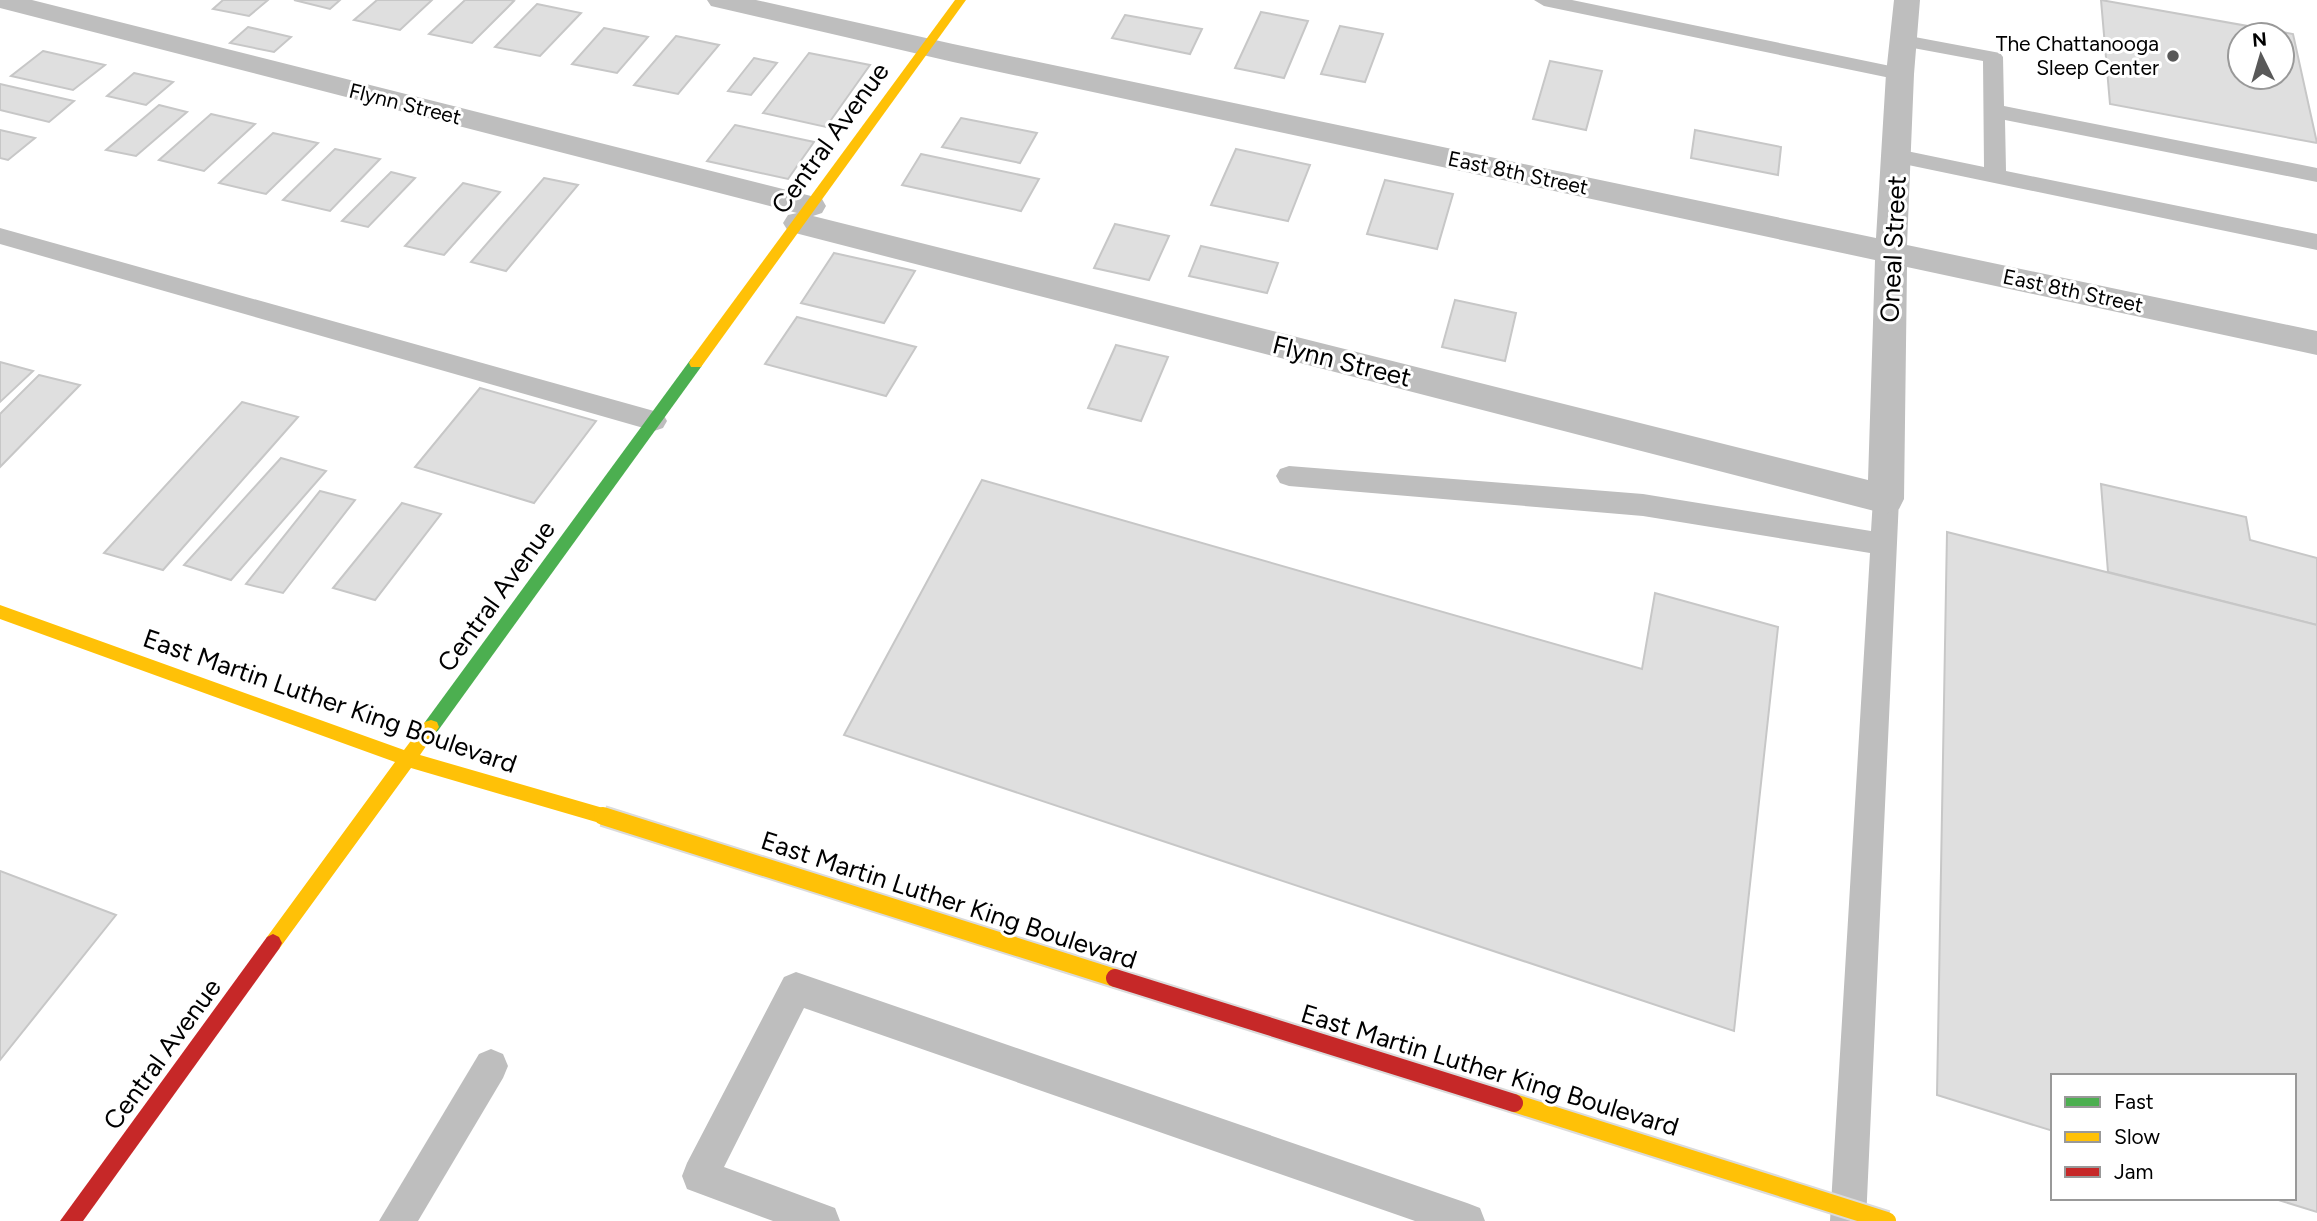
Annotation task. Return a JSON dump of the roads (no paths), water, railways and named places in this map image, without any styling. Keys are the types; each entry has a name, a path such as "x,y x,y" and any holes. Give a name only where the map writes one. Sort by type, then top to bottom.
{"main road":[{"name":"Central Avenue","path":"70,1221 961,0"},
{"name":"East Martin Luther King Boulevard","path":"0,612 408,759 603,816 1887,1221"}],"street":[{"name":"East 8th Street","path":"720,0 926,47 2317,343"},
{"name":"Oneal Street","path":"1886,499 1891,252 1900,74 1907,0"},
{"path":"3,13 42,4"},
{"name":"Flynn Street","path":"42,4 805,214 1886,499"}],"lane":[{"path":"1544,0 1614,7 1900,74"},
{"path":"1904,41 1993,57 1995,176"},
{"path":"1994,111 2317,175"},
{"path":"1897,156 2317,242"},
{"path":"0,236 654,421"},
{"path":"1289,476 1643,505 1884,544"},
{"path":"1847,1221 1886,499"},
{"path":"822,1221 700,1176 796,989 1467,1221"},
{"path":"397,1221 491,1066"}],"place":[{"name":"The Chattanooga Sleep Center","path":"2173,56"}]}
